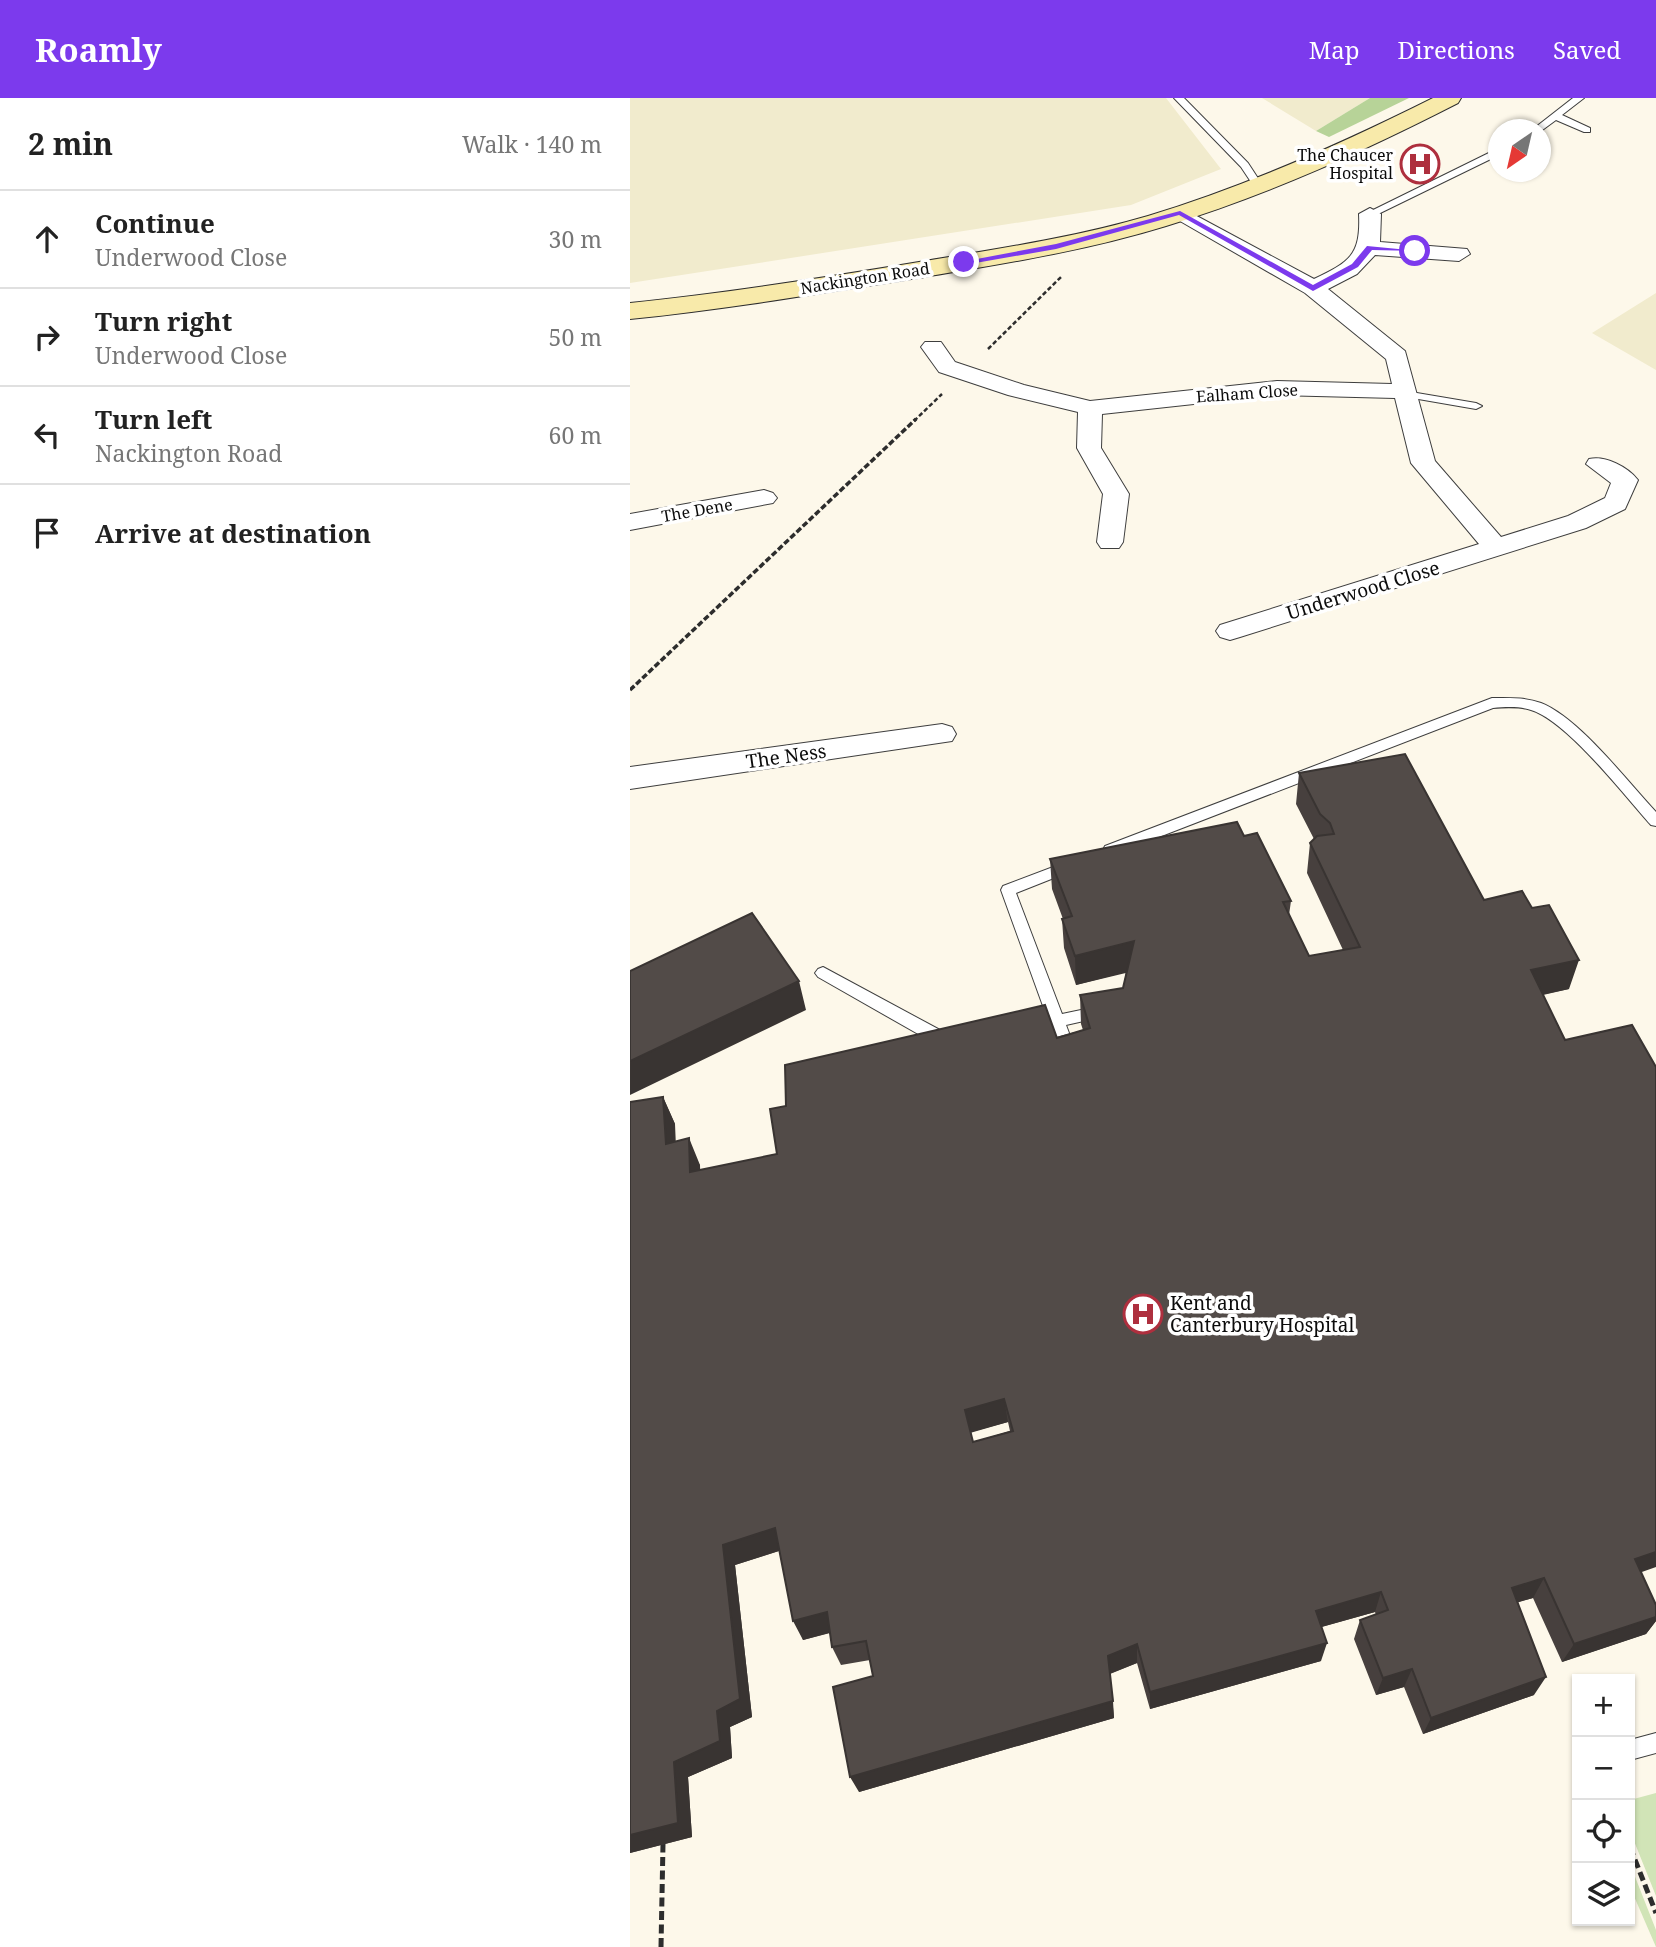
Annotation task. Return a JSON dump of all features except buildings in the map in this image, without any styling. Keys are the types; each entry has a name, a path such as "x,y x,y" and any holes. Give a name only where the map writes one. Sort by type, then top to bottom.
{"main road":[{"name":"Nackington Road","path":"630,311 849,281 1056,246 1180,213 1258,186 1334,155 1450,98"}],"street":[{"path":"1180,213 1313,288 1397,356 1423,463 1496,548"},
{"path":"1313,288 1355,266 1370,248 1370,214"},
{"path":"1370,248 1459,254"},
{"name":"Ealham Close","path":"933,347 947,367 1016,390 1090,408 1277,388 1404,393"},
{"path":"1090,408 1089,448 1116,494 1110,542"},
{"name":"Underwood Close","path":"1230,631 1577,522 1616,503 1625,480 1598,464"},
{"name":"The Dene","path":"630,522 764,498"},
{"name":"The Ness","path":"630,778 942,734"}],"lane":[{"path":"1179,98 1245,165 1258,186"},
{"path":"1551,120 1579,98"},
{"path":"1556,116 1587,130"},
{"path":"1370,214 1488,156"},
{"path":"1404,393 1476,405"},
{"path":"1064,1041 1008,890 1492,703 1524,703 1542,709 1575,736 1656,821"},
{"path":"823,973 951,1045 965,1042"},
{"path":"1030,1027 1116,1008"},
{"path":"1635,1748 1656,1742"}],"path":[{"path":"630,690 965,372 1094,245 1094,236"},
{"path":"661,1947 663,1844"},
{"path":"1635,1860 1656,1913"}],"shaded area":[{"path":"630,98 1166,98 1221,169 1131,205 630,283"},
{"path":"1262,98 1370,98 1316,131"},
{"path":"1656,293 1656,370 1592,333"}],"green space":[{"path":"1370,98 1409,98 1329,137 1316,131"},
{"path":"1656,1793 1656,1896 1635,1844 1635,1799"},
{"path":"1635,1877 1656,1930 1656,1947 1635,1899"}],"place":[{"name":"The Chaucer Hospital","path":"1420,164"},
{"name":"Kent and Canterbury Hospital","path":"1143,1314"}],"route":[{"path":"964,262 1056,246 1180,213 1313,288 1355,266 1370,248 1415,251"}]}
